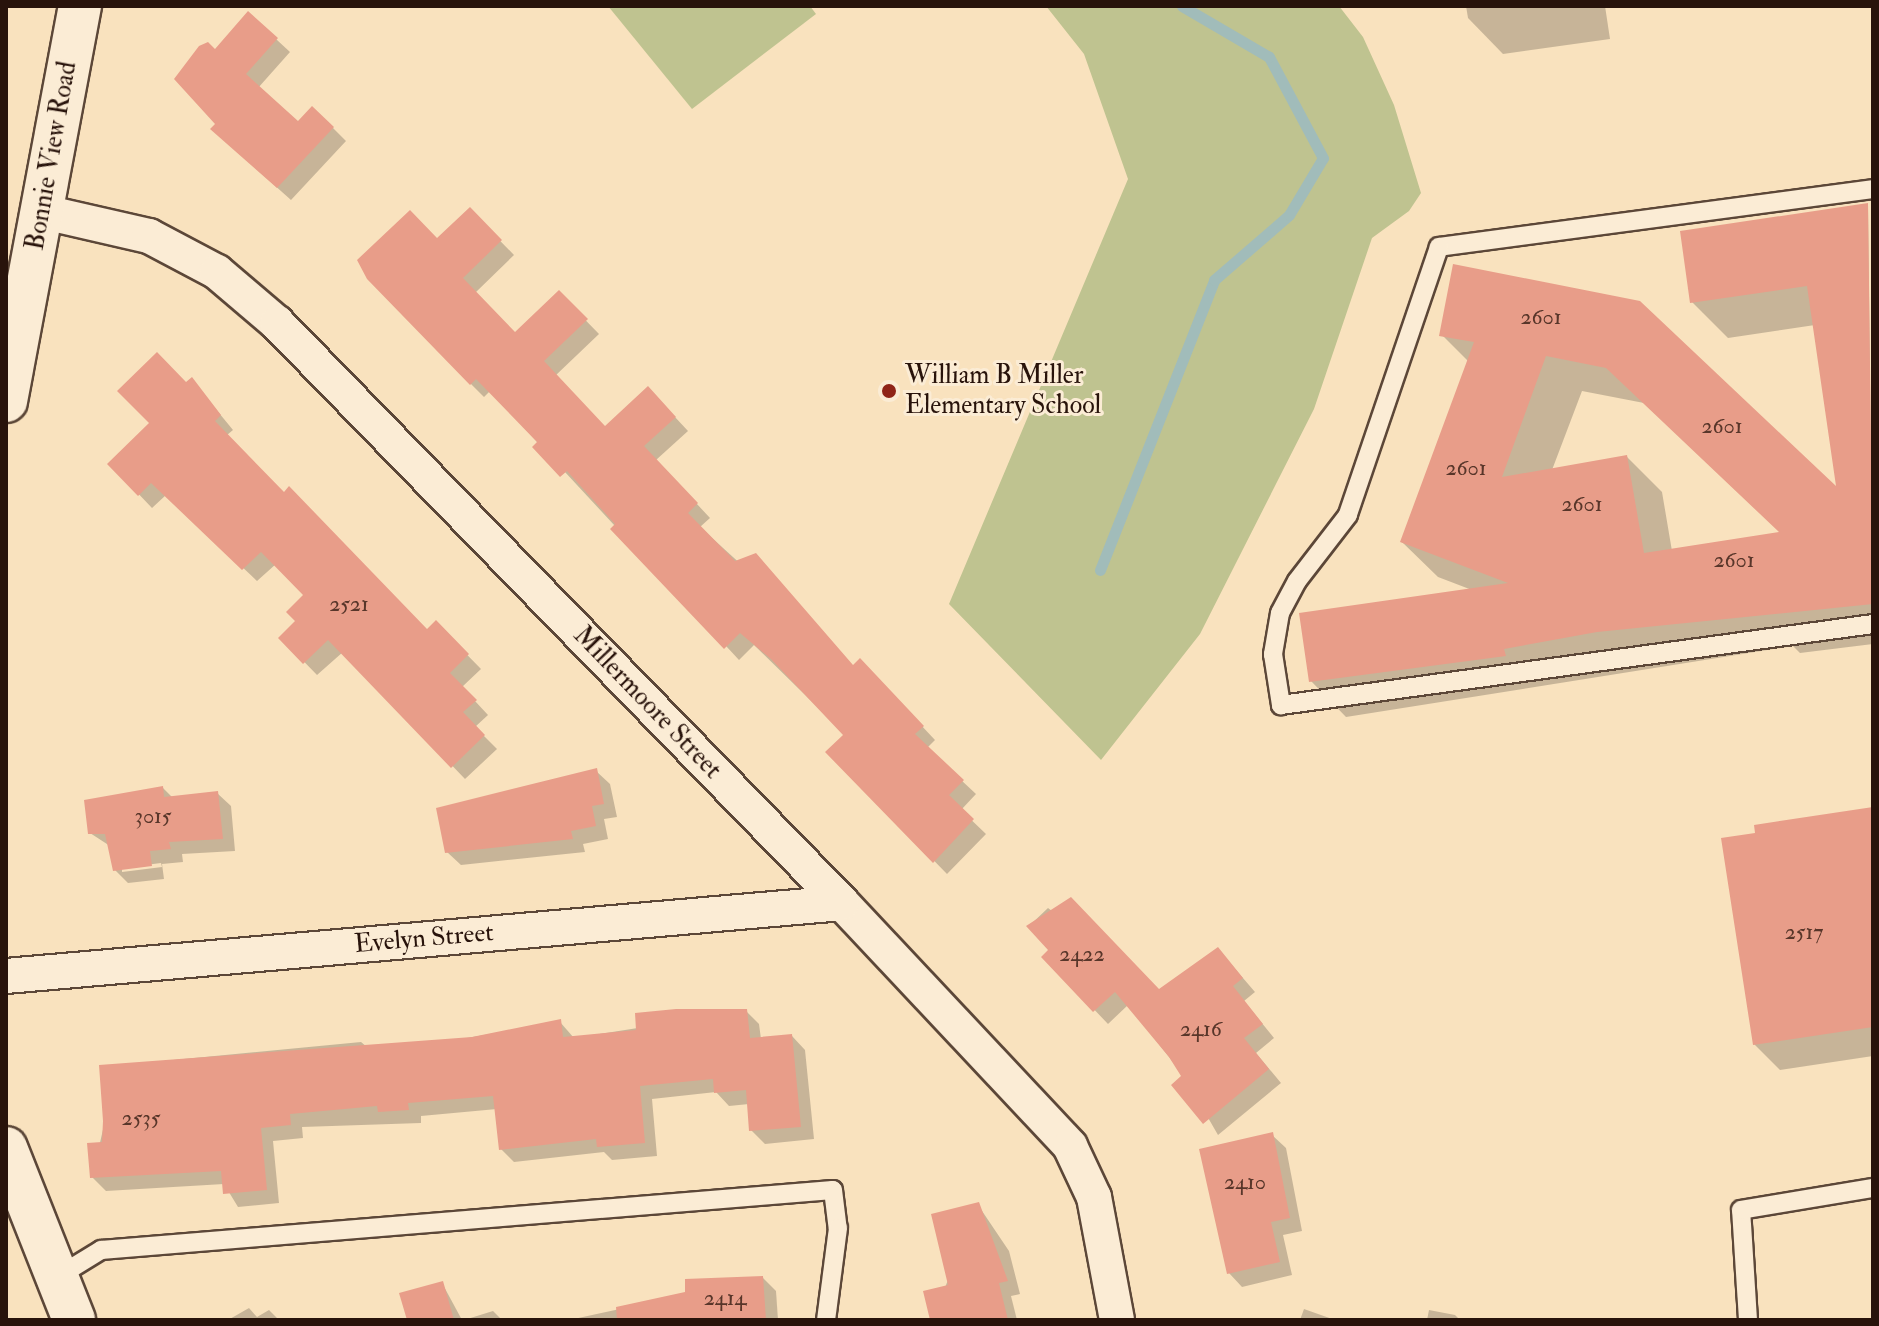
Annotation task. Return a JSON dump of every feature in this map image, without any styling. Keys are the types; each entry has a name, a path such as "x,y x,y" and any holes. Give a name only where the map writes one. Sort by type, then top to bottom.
{"street":[{"name":"Bonnie View Road","path":"6,401 15,302 44,212 80,6"},
{"name":"Millermoore Street","path":"44,212 149,236 217,272 253,303 842,903 1070,1146 1094,1197 1117,1320"},
{"name":"Evelyn Street","path":"6,976 842,903"},
{"path":"6,1148 54,1278 74,1320"}],"lane":[{"path":"1873,189 1439,247 1411,346 1348,515 1280,613 1273,654 1281,705 1873,624"},
{"path":"1748,1320 1741,1210 1873,1188"},
{"path":"54,1278 101,1250 833,1190 838,1228 826,1320"}],"green space":[{"path":"608,6 810,6 816,14 692,109"},
{"path":"1046,6 1339,6 1363,37 1394,105 1421,193 1409,211 1372,238 1314,409 1200,634 1101,760 949,604 1128,179 1084,54"}],"building":[{"path":"248,11 278,38 246,74 298,121 312,106 334,127 277,188 210,129 215,124 174,79 199,46 208,42 215,49"},
{"path":"1868,203 1873,604 1597,632 1504,649 1506,656 1309,682 1299,613 1508,583 1400,542 1474,342 1439,336 1453,264 1640,301 1836,486 1807,286 1690,303 1680,231","holes":["1546,356 1606,368 1779,532 1644,553 1627,455 1502,477"]},
{"path":"470,207 502,240 463,278 515,332 559,290 588,319 544,361 605,426 648,386 676,417 644,446 698,503 688,513 735,561 756,553 853,665 860,658 924,726 915,734 964,780 949,795 974,819 933,863 825,752 843,735 771,659 740,633 724,649 610,529 615,524 567,471 560,477 532,447 537,442 476,379 470,385 367,279 357,260 410,210 437,238"},
{"path":"157,352 186,382 192,377 221,415 215,421 284,492 289,486 427,629 436,620 469,654 450,673 477,700 463,712 485,735 451,768 328,640 303,664 278,638 295,621 286,612 303,595 261,552 242,570 151,483 138,496 107,464 149,423 117,391"},
{"path":"597,768 604,804 592,806 596,826 571,831 573,839 445,853 436,808"},
{"path":"163,786 164,797 218,791 223,839 169,842 171,849 150,851 152,866 113,871 105,834 88,834 84,800"},
{"path":"1873,807 1873,1027 1753,1045 1721,838 1755,833 1754,825"},
{"path":"1071,897 1159,989 1218,947 1243,978 1233,986 1263,1024 1244,1038 1269,1069 1203,1124 1171,1085 1181,1076 1169,1057 1115,992 1093,1012 1041,957 1048,950 1026,926"},
{"path":"676,1009 747,1009 750,1038 792,1034 801,1127 749,1131 746,1090 714,1093 713,1079 640,1086 645,1143 597,1147 596,1139 499,1150 493,1096 408,1103 409,1110 378,1112 377,1106 290,1114 291,1125 261,1128 267,1190 223,1194 221,1171 90,1178 87,1143 102,1142 99,1065 472,1037 561,1019 563,1037 636,1030 635,1013"},
{"path":"1273,1132 1290,1218 1271,1222 1280,1262 1227,1274 1199,1149"},
{"path":"979,1202 1008,1281 999,1283 1008,1320 930,1320 923,1291 948,1285 931,1214"},
{"path":"763,1276 766,1320 617,1320 616,1307 685,1292 685,1279"},
{"path":"443,1281 454,1320 407,1320 399,1293"}],"waterway":[{"path":"1100,570 1214,280 1289,215 1323,158 1269,57 1182,6"}],"place":[{"name":"William B Miller Elementary School","path":"889,391"}]}
